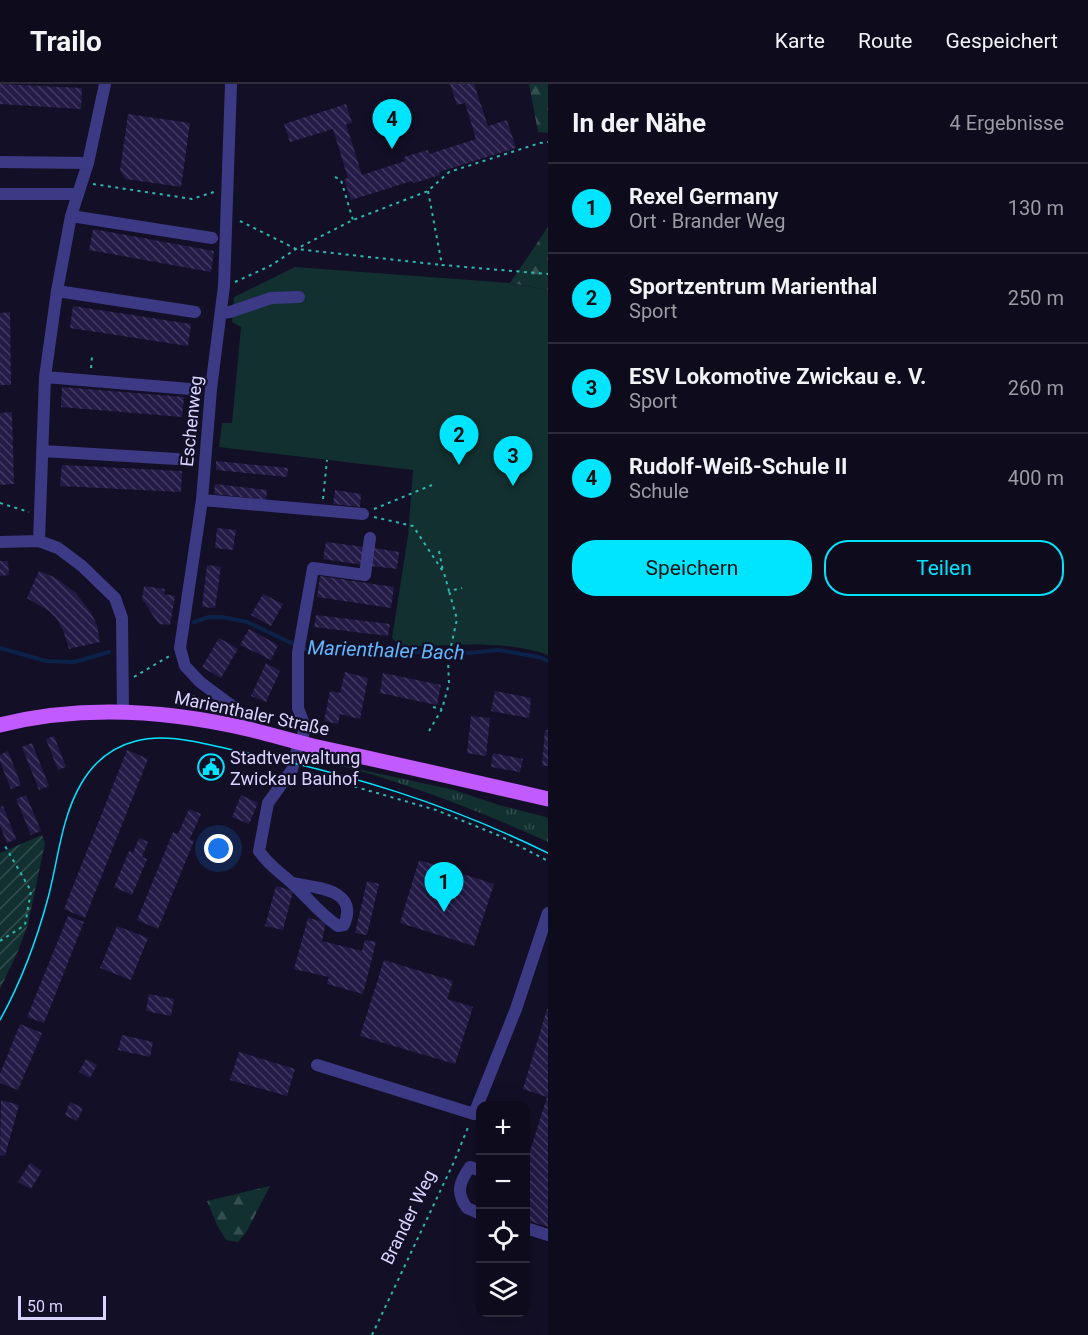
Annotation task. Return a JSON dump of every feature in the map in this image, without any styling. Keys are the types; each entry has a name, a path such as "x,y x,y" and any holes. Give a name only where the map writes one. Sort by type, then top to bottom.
{"main road":[{"name":"Marienthaler Straße","path":"0,725 70,713 123,711 158,714 252,730 548,799"}],"street":[{"path":"39,541 45,377 57,291 71,216 88,163 105,84"},
{"name":"Eschenweg","path":"180,648 202,500 210,399 224,286 231,84"},
{"path":"0,162 88,163"},
{"path":"0,194 80,188"},
{"path":"71,216 212,238"},
{"path":"57,291 195,312"},
{"path":"221,313 271,298 299,297"},
{"name":"Eschenweg","path":"45,377 190,389"},
{"name":"Eschenweg","path":"43,450 177,459"},
{"path":"202,500 363,514"},
{"path":"292,883 335,893 343,898 348,906 344,925 338,926 329,920 292,883 268,864 259,851 268,804 292,768 304,727 298,708 298,647 313,568 365,575 370,538"},
{"path":"0,542 39,541 58,548 82,566 115,598 122,618 123,711"},
{"path":"180,648 185,666 200,682 247,717 252,730"},
{"path":"482,1101 548,913"},
{"path":"317,1065 476,1116"},
{"path":"476,1169 470,1167 460,1183 459,1191 466,1208 476,1212"},
{"path":"530,1230 548,1235"}],"path":[{"path":"224,286 270,266 353,220 428,191 449,172 548,142"},
{"path":"335,177 341,180 353,220"},
{"path":"80,188 192,199 207,194"},
{"path":"428,191 442,265"},
{"path":"240,221 297,249 548,274"},
{"path":"321,511 327,460"},
{"path":"363,514 432,485"},
{"path":"0,503 40,516"},
{"path":"363,514 413,525 444,573"},
{"path":"429,732 442,710 448,684 450,646 457,619 439,551"},
{"path":"449,591 462,588"},
{"path":"124,681 139,675 180,648"},
{"path":"194,691 195,699"},
{"path":"433,707 442,710"},
{"path":"292,768 436,810 500,836 548,861"},
{"path":"0,941 25,926 31,891 5,846"},
{"name":"Brander Weg","path":"372,1335 476,1118"}],"green space":[{"path":"529,84 548,84 548,133 538,132"},
{"path":"548,227 548,290 510,283"},
{"path":"295,267 510,283 548,290 548,655 494,645 401,647 392,638 408,536 413,470 219,447 222,423 232,423 241,327 232,322 234,297"},
{"path":"335,764 454,790 548,818 548,842 443,798"},
{"path":"42,835 45,843 28,924 0,989 0,853"},
{"path":"270,1186 247,1231 238,1242 226,1240 207,1201"}],"building":[{"path":"0,84 82,88 81,109 0,104"},
{"path":"450,84 474,84 488,126 507,120 516,148 439,172 440,175 351,200 344,179 348,178 333,129 290,142 284,124 346,104 352,123 346,124 362,175 405,161 404,157 428,150 429,154 476,139 465,103 457,105"},
{"path":"128,114 190,123 181,187 126,179 120,171"},
{"path":"93,229 214,251 211,272 89,250"},
{"path":"73,306 191,324 188,346 70,328"},
{"path":"10,312 11,385 0,385 0,313"},
{"path":"62,387 184,397 182,417 61,407"},
{"path":"12,412 14,484 0,485 0,413"},
{"path":"216,461 288,468 287,477 216,470"},
{"path":"62,465 182,471 181,492 60,486"},
{"path":"215,484 267,490 266,500 214,494"},
{"path":"335,490 361,494 360,507 333,504"},
{"path":"217,528 236,530 233,550 215,548"},
{"path":"326,542 365,547 363,565 323,559"},
{"path":"374,548 399,552 397,569 371,566"},
{"path":"0,561 8,561 9,575 0,576"},
{"path":"207,565 221,567 215,608 202,607"},
{"path":"39,571 54,577 76,593 97,625 100,642 69,649 63,630 56,618 27,598"},
{"path":"320,576 394,587 391,608 317,597"},
{"path":"144,586 165,589 164,594 175,596 170,625 159,624 142,599"},
{"path":"263,594 283,604 271,626 251,615"},
{"path":"316,615 390,624 388,636 314,627"},
{"path":"249,629 278,645 271,660 240,645"},
{"path":"219,638 238,649 221,678 202,667"},
{"path":"266,663 280,671 266,702 251,696"},
{"path":"345,672 368,678 360,719 340,714 338,724 324,721 330,691 340,693"},
{"path":"383,673 441,685 437,705 380,693"},
{"path":"495,691 531,698 529,718 491,711"},
{"path":"471,716 490,718 486,756 467,753"},
{"path":"545,730 548,730 548,766 542,766"},
{"path":"54,736 66,767 58,770 46,739"},
{"path":"32,743 49,786 39,790 22,747"},
{"path":"127,750 148,759 85,918 64,909"},
{"path":"8,751 21,785 11,789 0,762 0,755"},
{"path":"493,753 523,759 520,772 491,767"},
{"path":"212,754 223,761 213,777 202,770"},
{"path":"26,795 41,831 31,835 16,799"},
{"path":"241,795 258,803 249,824 232,817"},
{"path":"3,806 16,839 7,843 0,826 0,807"},
{"path":"189,809 201,814 190,839 194,841 158,929 137,920 173,832 178,834"},
{"path":"139,838 148,842 142,857 147,859 132,895 114,887 129,851 133,853"},
{"path":"419,860 494,884 474,946 400,923"},
{"path":"367,881 379,884 367,935 355,933"},
{"path":"276,886 293,891 283,930 265,926"},
{"path":"68,916 84,922 44,1023 27,1017"},
{"path":"308,918 326,922 322,941 362,951 365,940 376,942 363,994 327,984 329,977 294,969"},
{"path":"117,926 148,938 131,980 100,968"},
{"path":"384,960 453,981 447,999 473,1007 455,1064 360,1036"},
{"path":"149,994 174,999 171,1016 146,1011"},
{"path":"548,1009 548,1227 530,1221 530,1151 547,1097 523,1089"},
{"path":"20,1024 42,1033 18,1090 0,1083 0,1074"},
{"path":"122,1035 153,1042 150,1057 118,1050"},
{"path":"239,1052 295,1069 287,1096 230,1080"},
{"path":"86,1059 97,1065 90,1078 79,1072"},
{"path":"1,1100 19,1105 5,1156 0,1155"},
{"path":"70,1102 83,1108 77,1121 65,1115"},
{"path":"30,1163 42,1171 31,1189 18,1182"}],"waterway":[{"name":"Marienthaler Bach","path":"194,622 209,617 247,622 304,649 469,653 498,650 539,657 548,661"},
{"name":"Marienthaler Bach","path":"0,648 46,661 74,662 109,652"}],"tram line":[{"path":"0,1020 22,976 39,929 64,825 74,797 86,776 97,763 119,747 136,741 161,738 188,740 359,780 472,819 548,853"}],"place":[{"name":"Rudolf-Weiß-Schule II","path":"392,149"},
{"name":"Sportzentrum Marienthal","path":"459,465"},
{"name":"ESV Lokomotive Zwickau e. V.","path":"513,486"},
{"name":"Stadtverwaltung Zwickau Bauhof","path":"211,767"},
{"name":"Rexel Germany","path":"444,912"}]}
